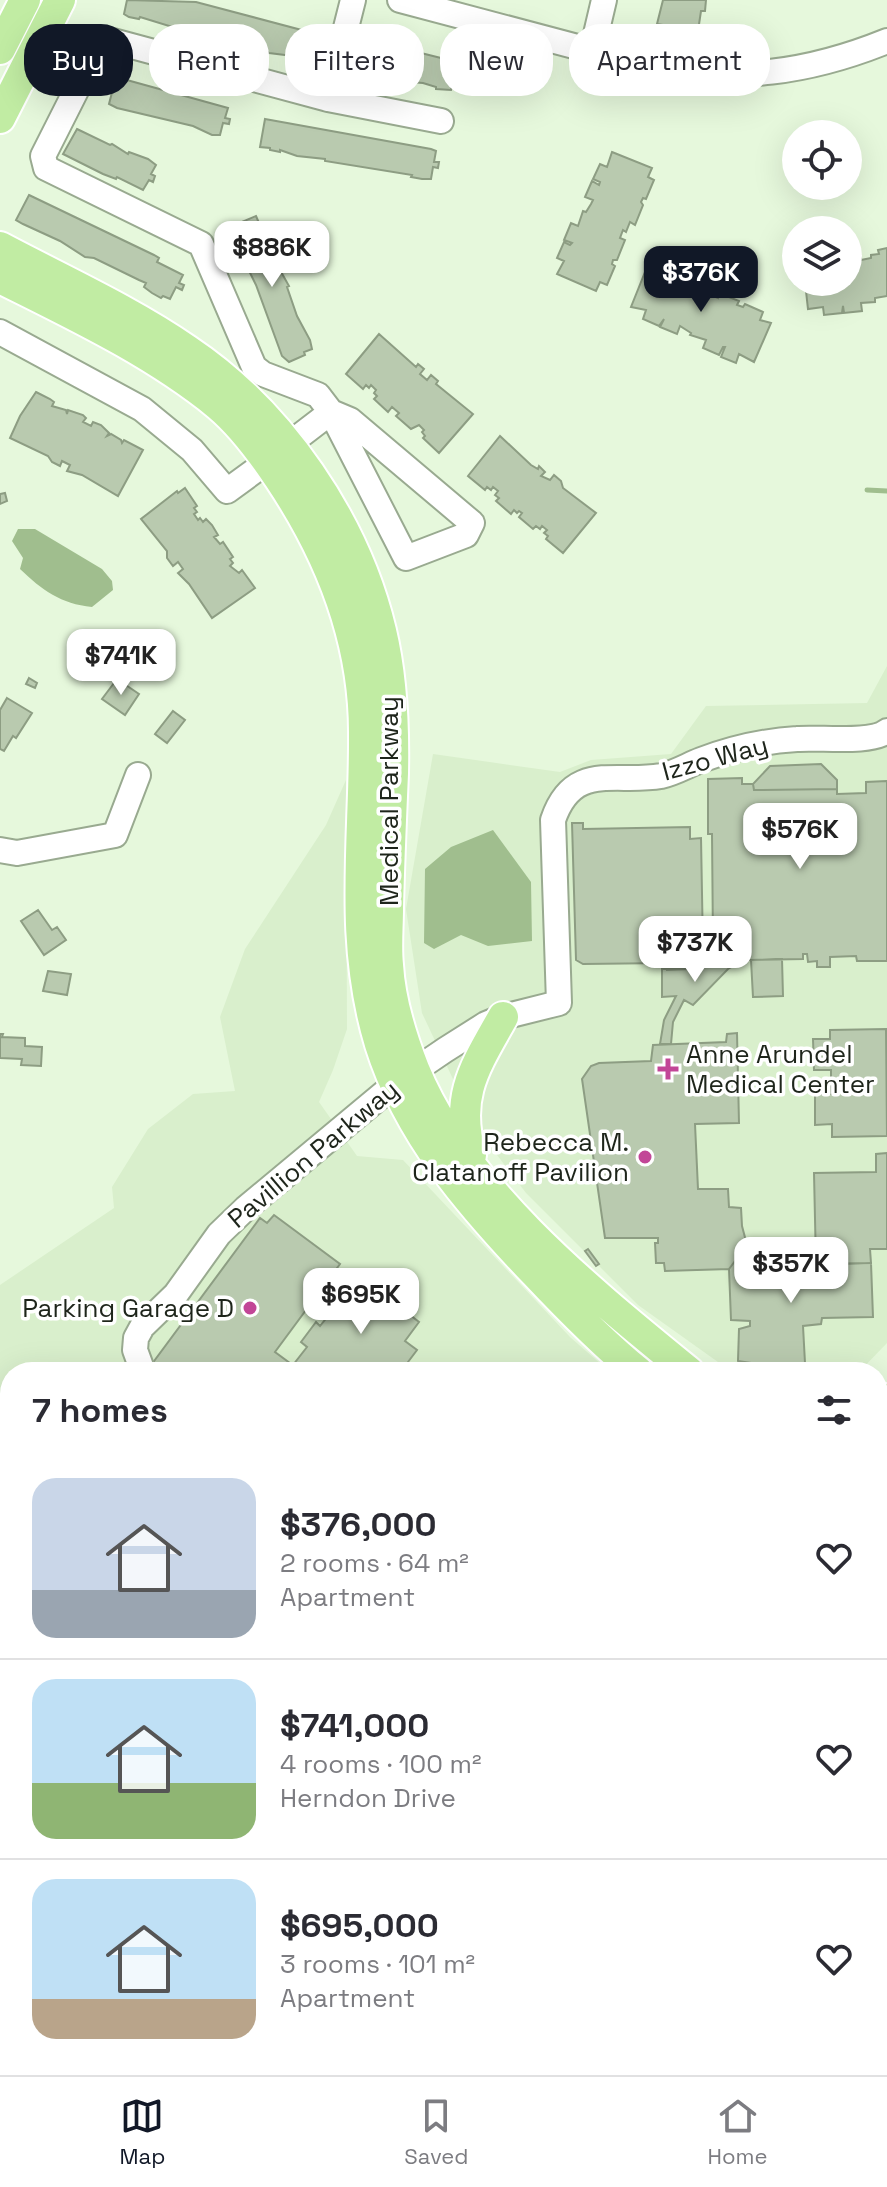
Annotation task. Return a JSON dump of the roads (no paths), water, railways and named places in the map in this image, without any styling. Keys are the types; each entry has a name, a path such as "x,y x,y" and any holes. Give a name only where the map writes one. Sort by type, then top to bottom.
{"main road":[{"path":"0,49 25,0"},
{"path":"0,118 60,0"},
{"name":"Medical Parkway","path":"0,247 189,351 230,383 278,453"},
{"name":"Medical Parkway","path":"0,278 83,321 199,390 251,438 278,453 315,484 358,561 382,635 390,691 393,760 387,965 404,1077 441,1166 473,1206 582,1322 627,1362"},
{"path":"475,1169 463,1123 466,1091 479,1058 503,1017"},
{"name":"Medical Parkway","path":"404,1077 507,1208 556,1258 677,1362"}],"street":[{"path":"328,99 353,0"},
{"path":"400,0 569,45"},
{"path":"598,24 604,0"},
{"path":"331,412 350,420 472,523 466,535 406,558 331,412 318,395 263,374 254,367 201,244 46,168 43,156 98,47 113,41 328,99 441,121"},
{"path":"770,74 809,67 887,41"},
{"path":"0,332 142,409 192,450 227,491 331,412"},
{"name":"Izzo Way","path":"559,1003 553,820 558,806 580,783 596,777 661,776 755,743 820,737 879,738 887,731"},
{"path":"0,850 17,853 115,835 138,775"},
{"name":"Pavillion Parkway","path":"139,1362 135,1350 136,1338 142,1327 171,1300 219,1234 404,1077 486,1024 559,1003"}],"waterway":[{"path":"867,490 887,491"}],"place":[{"name":"Anne Arundel Medical Center","path":"668,1069"},
{"name":"Rebecca M. Clatanoff Pavilion","path":"645,1157"},
{"name":"Parking Garage D","path":"250,1308"}]}
